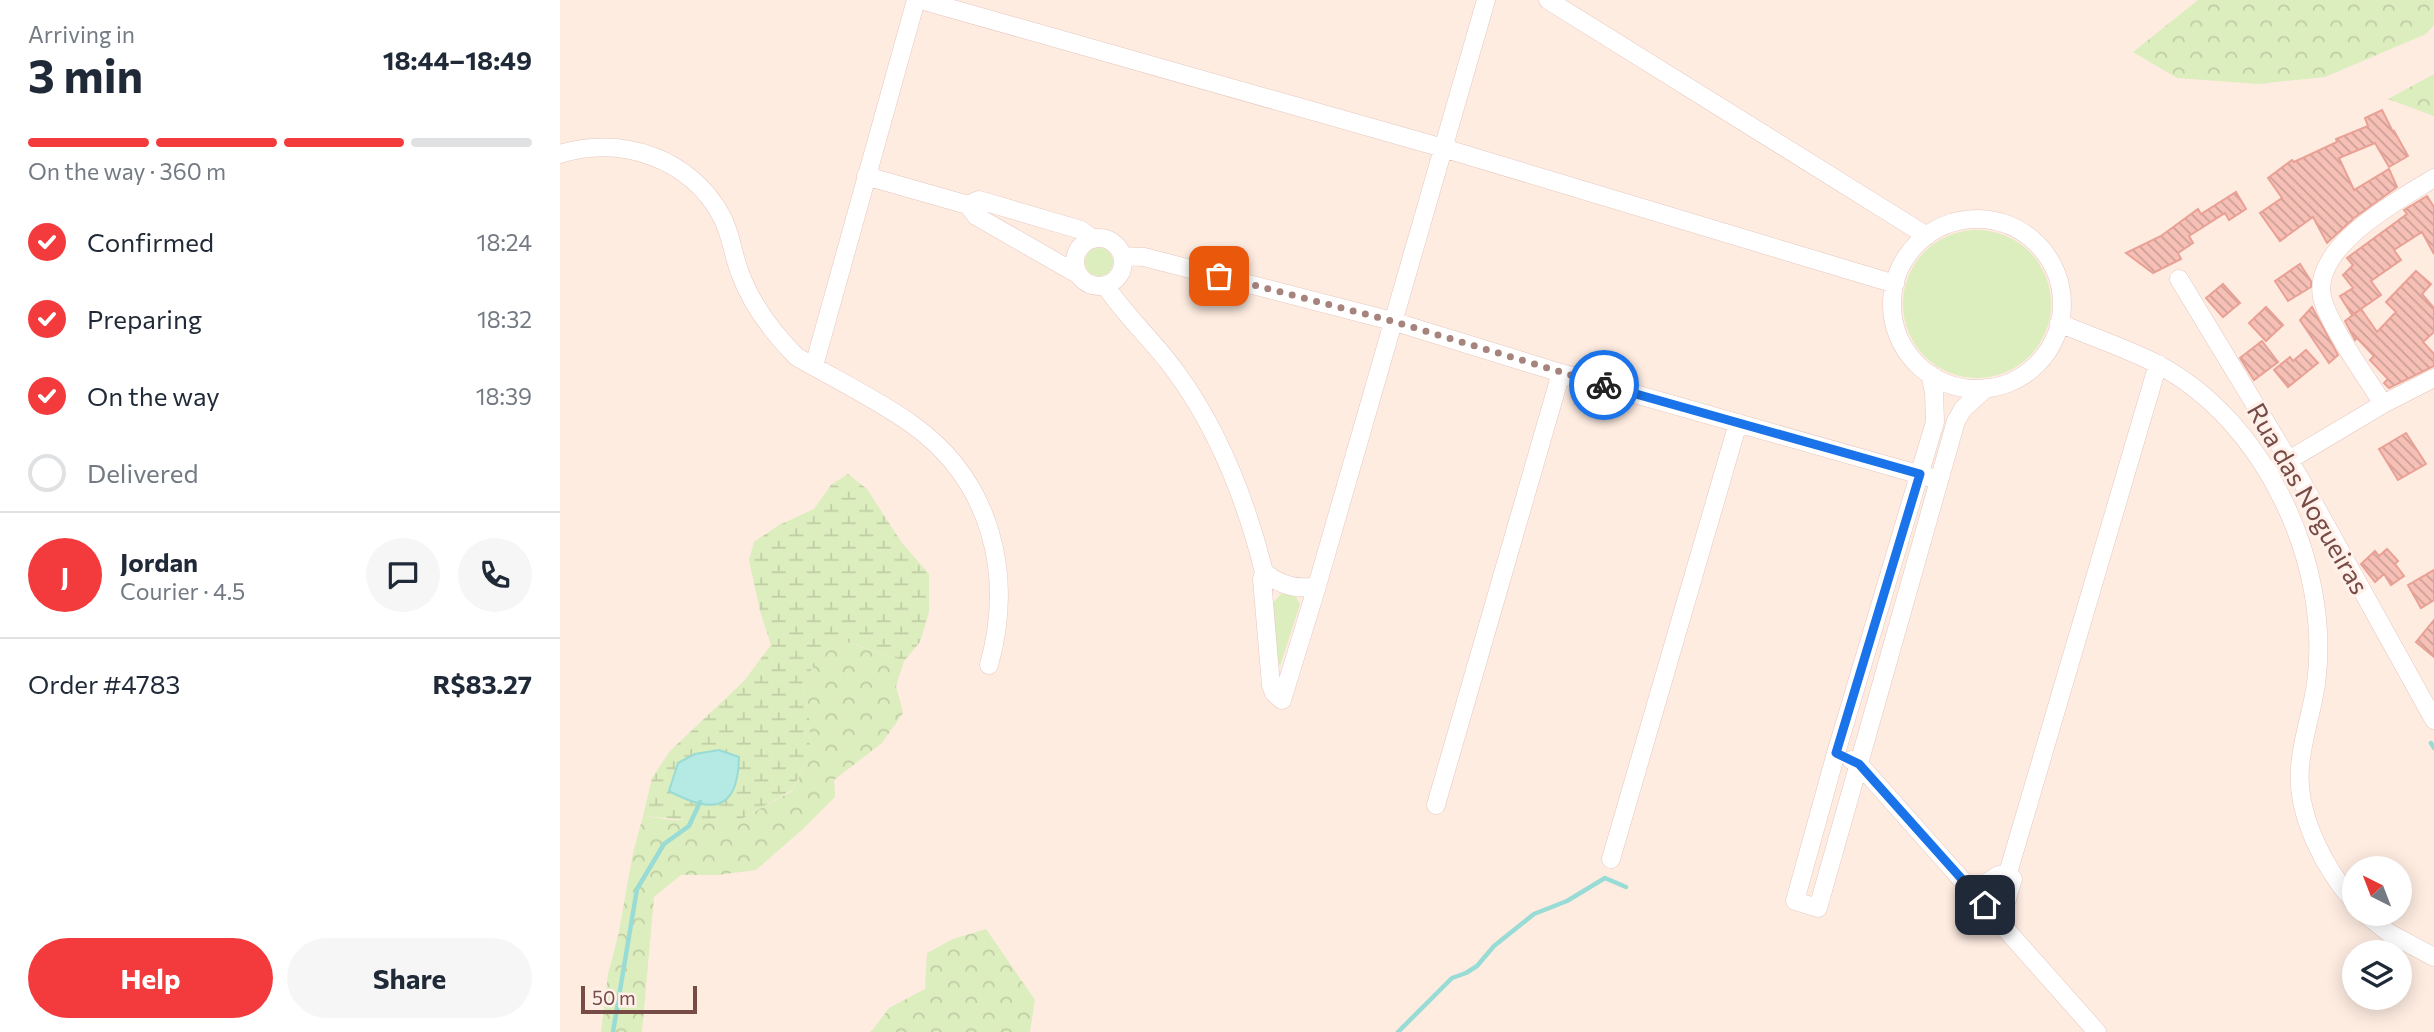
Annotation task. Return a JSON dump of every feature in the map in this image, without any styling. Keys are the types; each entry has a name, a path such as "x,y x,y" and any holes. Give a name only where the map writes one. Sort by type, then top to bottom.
{"street":[{"path":"814,366 866,176 919,0 1443,148 1895,284"},
{"path":"1105,285 1177,373 1225,455 1248,512 1264,572 1262,579 1271,685 1274,693 1282,700 1486,0"},
{"path":"1548,0 1927,236"},
{"path":"560,154 596,147 630,149 662,159 690,177 721,215 740,274 759,312 783,343 797,357 915,426 947,456 972,491 990,532 999,576 999,621 989,665"},
{"path":"866,176 968,205 976,216 1090,284 1105,285 1117,277 1123,263 1114,243 1093,239 1086,242 1075,260 1079,275"},
{"path":"2383,404 2331,320 2322,296 2324,271 2363,223 2434,178"},
{"path":"968,205 979,200 1081,230 1093,239"},
{"path":"1975,219 1997,221 2024,233 2045,253 2059,279 2062,309 2048,350 2027,372 2001,385 1986,388 1957,386 1930,374 1918,365 1901,341 1893,313 1895,284 1907,257 1927,236 1953,222 1975,219"},
{"path":"1122,256 1144,257 1392,321 1561,373 1920,474 1938,482"},
{"name":"Rua das Nogueiras","path":"2179,279 2288,458 2434,720"},
{"path":"2059,323 2158,364 2201,396 2239,433 2269,474 2283,500 2303,550 2316,616 2316,684 2299,769 2301,790 2311,832 2319,852 2342,889"},
{"path":"2008,873 2158,364"},
{"path":"1436,805 1561,373"},
{"path":"1930,374 1934,392 1935,422 1836,753 1795,901 1818,908 1956,421 1963,409 1986,388"},
{"path":"2269,474 2288,458 2434,378"},
{"path":"1611,859 1738,423"},
{"path":"1264,572 1287,586 1317,586"},
{"path":"1836,753 1859,764 2097,1032"},
{"path":"1969,887 2008,873"},
{"path":"2000,922 2012,879 2008,873"},
{"path":"2380,926 2434,957"}],"green space":[{"path":"2198,0 2434,0 2434,25 2426,34 2325,77 2258,84 2177,78 2133,52"},
{"path":"2434,74 2434,116 2388,99"},
{"path":"1977,230 2005,236 2018,242 2029,252 2039,263 2045,276 2051,304 2045,332 2039,345 2029,356 2018,366 2005,372 1977,378 1949,372 1936,366 1925,356 1915,345 1909,332 1903,304 1909,276 1915,263 1925,252 1936,242 1949,236"},
{"path":"1099,248 1109,252 1113,262 1109,272 1099,276 1089,272 1085,262 1089,252"},
{"path":"848,474 867,489 902,543 929,574 929,612 920,642 904,661 844,641 823,654 802,683 809,710 810,754 792,790 740,820 709,822 643,816 652,778 670,751 744,681 771,645 760,611 749,560 754,542 779,525 814,509 831,485"},
{"path":"1282,593 1295,595 1300,604 1280,666 1273,603"},
{"path":"843,641 904,661 896,686 903,713 882,743 834,780 835,797 756,870 718,875 681,875 654,897 642,1032 601,1032 608,974 643,816 672,820 740,820 792,791 810,754 809,710 802,683 823,654"},
{"path":"986,929 1035,1000 1030,1032 871,1032 889,1008 925,989 927,953 953,939"}],"water":[{"path":"719,750 739,757 734,789 728,798 710,805 669,791 678,763 695,754"}],"building":[{"path":"2382,110 2408,156 2389,167 2375,143 2339,158 2354,190 2389,169 2397,187 2354,218 2327,243 2313,217 2280,241 2260,213 2282,198 2268,178 2292,160 2294,162 2337,142 2336,139 2368,126 2365,118"},
{"path":"2236,192 2246,209 2229,220 2225,213 2189,236 2193,243 2178,253 2181,259 2153,273 2126,253 2161,236 2198,209 2201,214"},
{"path":"2427,196 2434,207 2434,254 2422,232 2394,250 2401,260 2371,281 2381,295 2352,315 2340,296 2353,288 2343,275 2353,265 2347,258 2407,214 2404,210"},
{"path":"2300,264 2311,281 2311,287 2288,301 2275,281"},
{"path":"2416,271 2431,284 2422,294 2434,308 2434,332 2423,342 2434,354 2434,366 2389,388 2384,383 2388,379 2370,360 2374,356 2357,338 2355,340 2345,321 2361,309 2377,332 2396,312 2386,302"},
{"path":"2223,284 2240,303 2223,317 2206,298"},
{"path":"2266,307 2283,325 2266,341 2249,323"},
{"path":"2312,307 2338,355 2329,363 2300,320"},
{"path":"2262,341 2278,362 2254,380 2240,358"},
{"path":"2306,350 2318,363 2288,387 2274,370 2290,357 2293,361"},
{"path":"2406,433 2426,464 2398,480 2379,449"},
{"path":"2387,549 2398,561 2395,564 2404,576 2391,585 2384,574 2375,582 2361,564 2375,551 2379,556"},
{"path":"2434,570 2434,600 2421,608 2408,585"},
{"path":"2434,620 2434,657 2416,642"}],"waterway":[{"path":"2431,743 2434,748"},
{"path":"613,1032 637,889 664,844 689,826 700,802"},
{"path":"1398,1032 1452,978 1477,966 1494,946 1534,914 1567,901 1605,878 1626,887"}],"way so far":[{"path":"1219,276 1392,321 1604,385"}],"route":[{"path":"1604,385 1920,474 1836,753 1859,764 1985,905"}]}
